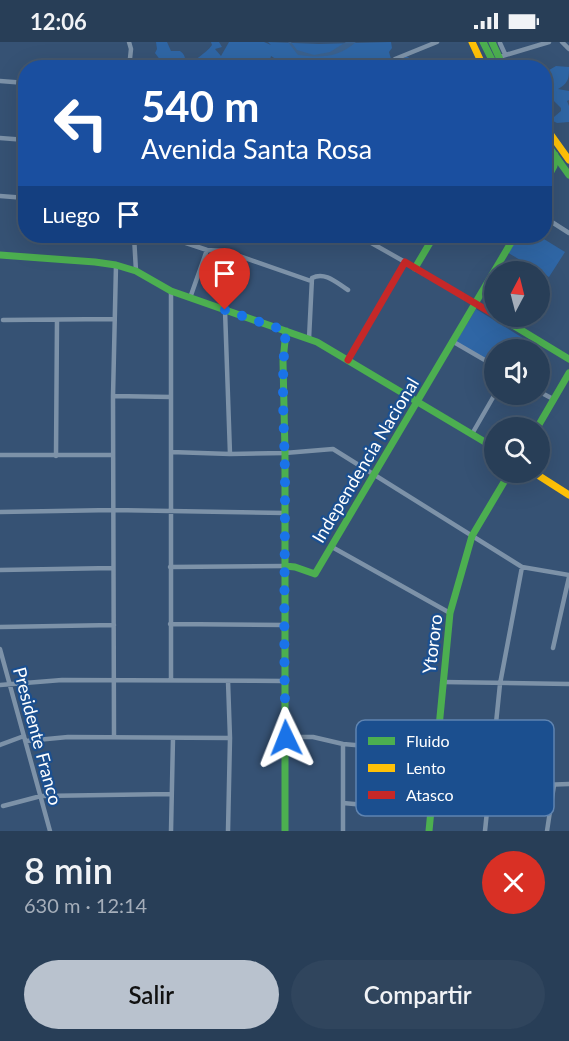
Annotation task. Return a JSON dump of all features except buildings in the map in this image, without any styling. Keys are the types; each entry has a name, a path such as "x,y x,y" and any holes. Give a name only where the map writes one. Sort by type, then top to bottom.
{"main road":[{"path":"472,42 480,60"},
{"path":"483,42 492,60"},
{"path":"497,43 503,60"},
{"path":"552,136 569,160"},
{"path":"552,151 569,175"},
{"path":"552,170 555,155"},
{"path":"415,267 430,243"},
{"name":"Independencia Nacional","path":"285,566 315,574 510,243"},
{"path":"0,255 116,265 136,271 171,291 309,339 484,441"},
{"path":"348,360 405,262 484,308"},
{"path":"515,327 569,359"},
{"path":"285,831 285,453 282,361 286,331"},
{"path":"543,417 569,373"},
{"name":"Ytororo","path":"439,720 450,613 472,536 503,483"},
{"path":"550,483 569,495"},
{"name":"Ytororo","path":"429,831 430,816"}],"street":[{"path":"129,42 130,60"},
{"path":"502,56 549,42"},
{"path":"562,42 569,49"},
{"path":"395,59 433,43"},
{"path":"0,81 18,82"},
{"path":"0,138 18,139"},
{"path":"0,196 18,197"},
{"path":"552,223 569,233"},
{"path":"134,243 136,271"},
{"path":"186,243 207,250 225,251 311,281"},
{"path":"371,243 405,262"},
{"path":"190,298 207,250"},
{"path":"114,737 113,396 116,265"},
{"path":"309,339 311,281 315,276 324,275 348,290"},
{"path":"171,291 171,680"},
{"path":"225,310 230,454"},
{"path":"3,320 114,318"},
{"path":"56,456 57,320"},
{"path":"452,341 484,360"},
{"path":"113,396 171,397"},
{"path":"472,434 489,405"},
{"path":"171,452 285,453 333,449 522,567 569,576 553,648"},
{"path":"0,455 113,455"},
{"path":"0,512 113,510 285,513"},
{"path":"332,547 450,613"},
{"name":"Independencia Nacional","path":"170,567 285,566"},
{"path":"497,720 500,684 522,567"},
{"path":"0,570 113,568"},
{"path":"171,624 285,625"},
{"path":"0,627 114,625"},
{"name":"Presidente Franco","path":"0,649 50,831"},
{"path":"0,685 62,680 284,681"},
{"path":"228,681 230,738 228,831"},
{"path":"443,682 569,684"},
{"path":"0,745 25,739 68,737 230,738"},
{"path":"286,738 313,737 356,745"},
{"path":"171,831 173,738"},
{"path":"342,744 343,831"},
{"path":"554,785 569,784"},
{"path":"3,806 41,796 171,794"},
{"path":"343,803 356,804"},
{"path":"485,831 487,816"},
{"path":"547,831 549,816"}],"shaded area":[{"path":"156,42 167,42 171,51 180,51 185,60 160,60 155,53"},
{"path":"211,42 219,42 222,47 215,49 221,56 229,42 264,42 271,45 268,42 319,44 391,42 392,48 389,52 392,60 277,60 271,56 270,60 195,60 212,45"},
{"path":"288,42 291,42 297,50 314,55 330,52 346,42 356,42 336,54 314,56 298,55"},
{"path":"556,66 569,67 568,80 558,89 569,91 567,101 569,122 553,121 561,108 552,99 552,68"},
{"path":"510,243 550,243 565,252 550,275 550,261 522,261 505,251"},
{"path":"476,309 484,314 484,327 505,327 524,339 484,339 484,359 456,342"}],"traffic: fast":[{"path":"483,42 492,60"},
{"path":"492,42 500,60"},
{"path":"552,151 569,175"},
{"path":"552,170 555,155"},
{"path":"415,268 430,243"},
{"path":"285,566 315,574 511,243"},
{"path":"0,255 95,262 136,271 171,291 317,342 484,441"},
{"path":"516,327 569,359"},
{"path":"285,831 283,361 286,331"},
{"path":"543,417 569,373"},
{"path":"440,720 450,613 472,536 503,483"},
{"path":"429,831 430,816"}],"traffic: slow":[{"path":"472,42 480,60"},
{"path":"552,136 569,160"},
{"path":"550,483 569,495"}],"traffic: jam":[{"path":"348,360 405,262 484,309"}],"route":[{"path":"225,310 286,331 282,361 285,453 286,738"}]}
